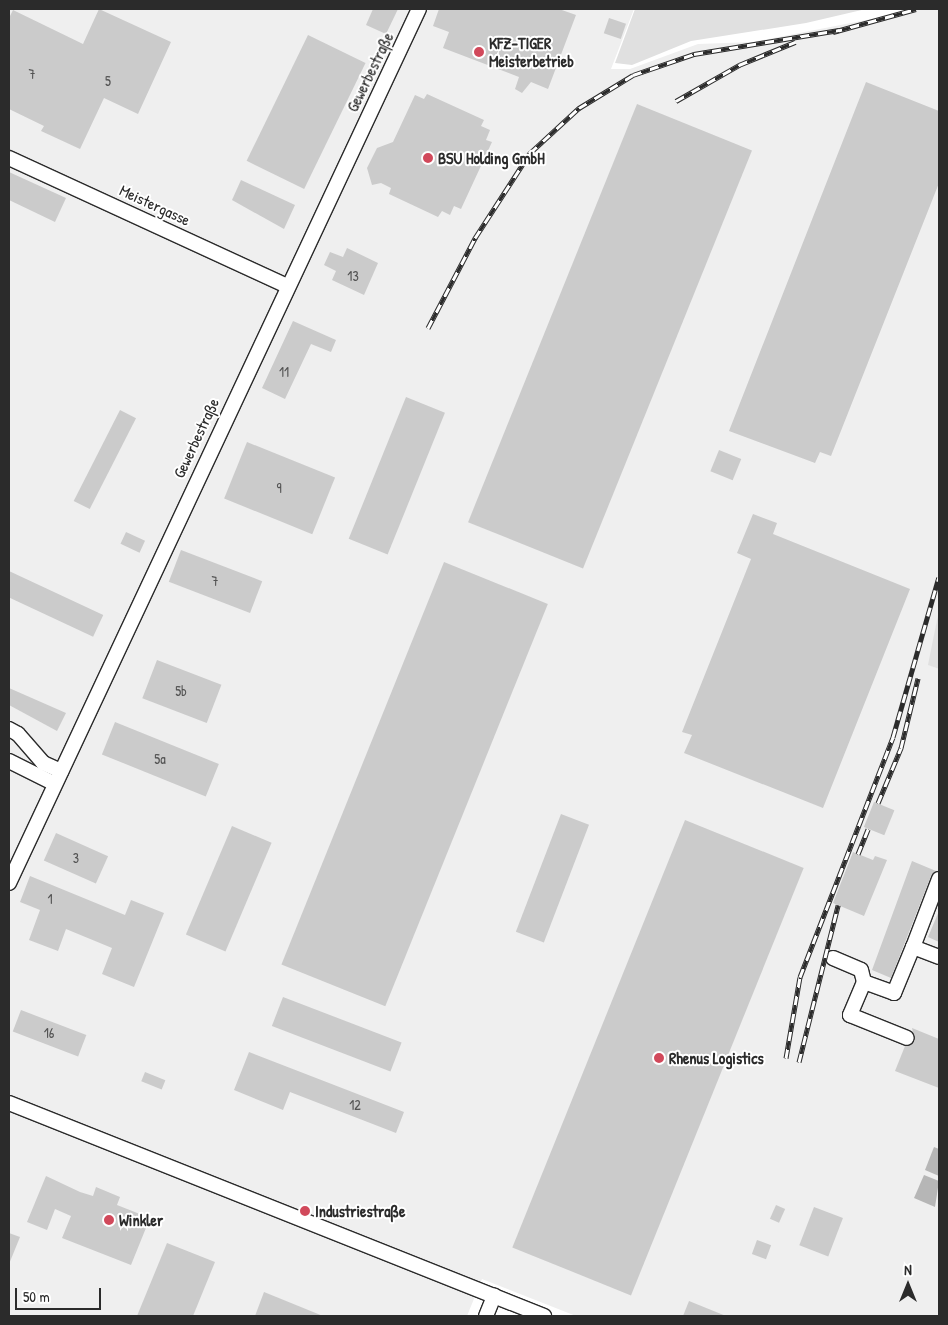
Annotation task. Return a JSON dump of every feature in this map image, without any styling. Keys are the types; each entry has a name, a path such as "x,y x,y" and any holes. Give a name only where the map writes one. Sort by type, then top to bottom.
{"street":[{"name":"Gewerbestraße","path":"9,883 286,286 419,9"},
{"name":"Meistergasse","path":"9,158 286,286"},
{"path":"9,729 18,734 43,763 61,771"},
{"path":"9,761 55,784"},
{"path":"864,982 894,993 939,879"},
{"path":"913,947 939,957"},
{"path":"833,958 861,970 864,982 850,1015 907,1038"},
{"path":"9,1103 544,1316"},
{"path":"486,1316 494,1296"}],"shaded area":[{"path":"9,9 634,9 611,69 630,69 698,44 753,42 923,9 939,9 939,610 929,665 939,669 939,1316 576,1316 482,1279 467,1316 9,1316"},
{"path":"635,9 866,9 806,23 691,41 632,65 615,63"},
{"path":"939,610 939,669 928,665"},
{"path":"934,1147 939,1149 939,1176 925,1170"},
{"path":"924,1175 939,1181 935,1207 914,1198"}],"building":[{"path":"99,9 171,42 138,114 104,98 80,149 41,131 44,126 9,109 9,18 13,10 83,44"},
{"path":"373,9 398,9 386,34 366,25"},
{"path":"439,9 559,9 576,15 548,89 531,82 522,93 515,89 519,77 443,48 449,32 433,26"},
{"path":"609,18 626,24 621,39 604,33"},
{"path":"308,35 366,63 304,189 247,161"},
{"path":"866,82 939,111 939,183 831,456 820,452 815,463 729,431"},
{"name":"BSU Holding GmbH","path":"427,94 484,120 481,126 490,130 486,140 492,142 461,209 454,206 450,215 442,211 438,217 389,194 391,188 381,183 372,185 367,168 377,148 393,142 415,95 424,99"},
{"path":"637,104 752,150 583,569 468,522"},
{"path":"9,172 66,198 55,222 9,200"},
{"path":"241,180 295,205 284,229 232,200"},
{"path":"347,248 378,263 364,295 332,280 336,271 324,265 330,252 343,257"},
{"path":"293,321 336,340 331,352 311,344 285,399 262,388"},
{"path":"406,397 445,413 388,555 349,539"},
{"path":"120,410 136,418 90,509 74,501"},
{"path":"247,442 335,478 312,534 224,499"},
{"path":"719,450 741,459 733,480 710,471"},
{"path":"753,514 777,523 773,534 910,589 823,808 684,753 692,735 682,732 751,559 737,553"},
{"path":"126,532 145,541 140,553 121,544"},
{"path":"181,550 262,581 250,613 169,582"},
{"path":"444,562 548,604 385,1006 281,964"},
{"path":"9,571 103,615 93,637 9,597"},
{"path":"157,660 221,685 207,723 142,698"},
{"path":"9,688 66,713 57,731 9,705"},
{"path":"115,722 219,764 206,796 102,754"},
{"path":"874,802 894,810 884,835 864,827"},
{"path":"561,814 589,825 544,942 516,932"},
{"name":"Rhenus Logistics","path":"685,820 804,868 631,1295 512,1247"},
{"path":"232,826 272,843 225,951 186,935"},
{"path":"56,833 108,856 96,884 44,860"},
{"path":"853,852 873,860 875,856 887,860 864,916 833,903"},
{"path":"912,861 936,871 931,876 891,978 872,970"},
{"path":"30,876 125,915 131,900 164,913 134,987 102,974 112,948 66,929 58,951 29,940 40,910 20,902"},
{"path":"939,911 939,942 928,937"},
{"path":"283,997 402,1043 390,1071 272,1026"},
{"path":"21,1010 86,1035 78,1057 13,1031"},
{"path":"912,1028 939,1039 939,1088 895,1071 905,1046 915,1041"},
{"path":"249,1052 404,1112 396,1133 290,1092 283,1110 234,1090"},
{"path":"145,1072 165,1080 162,1090 141,1081"},
{"name":"Winkler","path":"46,1176 93,1196 96,1187 120,1197 117,1205 150,1218 131,1265 62,1238 71,1216 55,1209 47,1230 27,1222"},
{"path":"776,1205 785,1209 779,1223 770,1219"},
{"path":"814,1207 843,1218 828,1256 799,1245"},
{"path":"9,1233 20,1237 9,1264"},
{"path":"757,1240 771,1245 766,1259 752,1254"},
{"path":"167,1243 215,1262 193,1316 137,1316"},
{"path":"264,1292 323,1316 255,1316"},
{"path":"689,1301 726,1316 683,1316"}],"railway":[{"path":"833,32 916,9"},
{"path":"428,328 475,238 530,153 579,108 633,75 694,54 839,30"},
{"path":"676,101 739,65 795,42"},
{"path":"786,1058 800,977 893,737 939,577"},
{"path":"878,803 901,748 918,678"},
{"path":"858,854 868,829"},
{"path":"799,1062 838,905"}],"place":[{"name":"KFZ-TIGER Meisterbetrieb","path":"479,52"},
{"name":"BSU Holding GmbH","path":"428,158"},
{"name":"Rhenus Logistics","path":"659,1058"},
{"name":"Industriestraße","path":"305,1211"},
{"name":"Winkler","path":"109,1220"}]}
